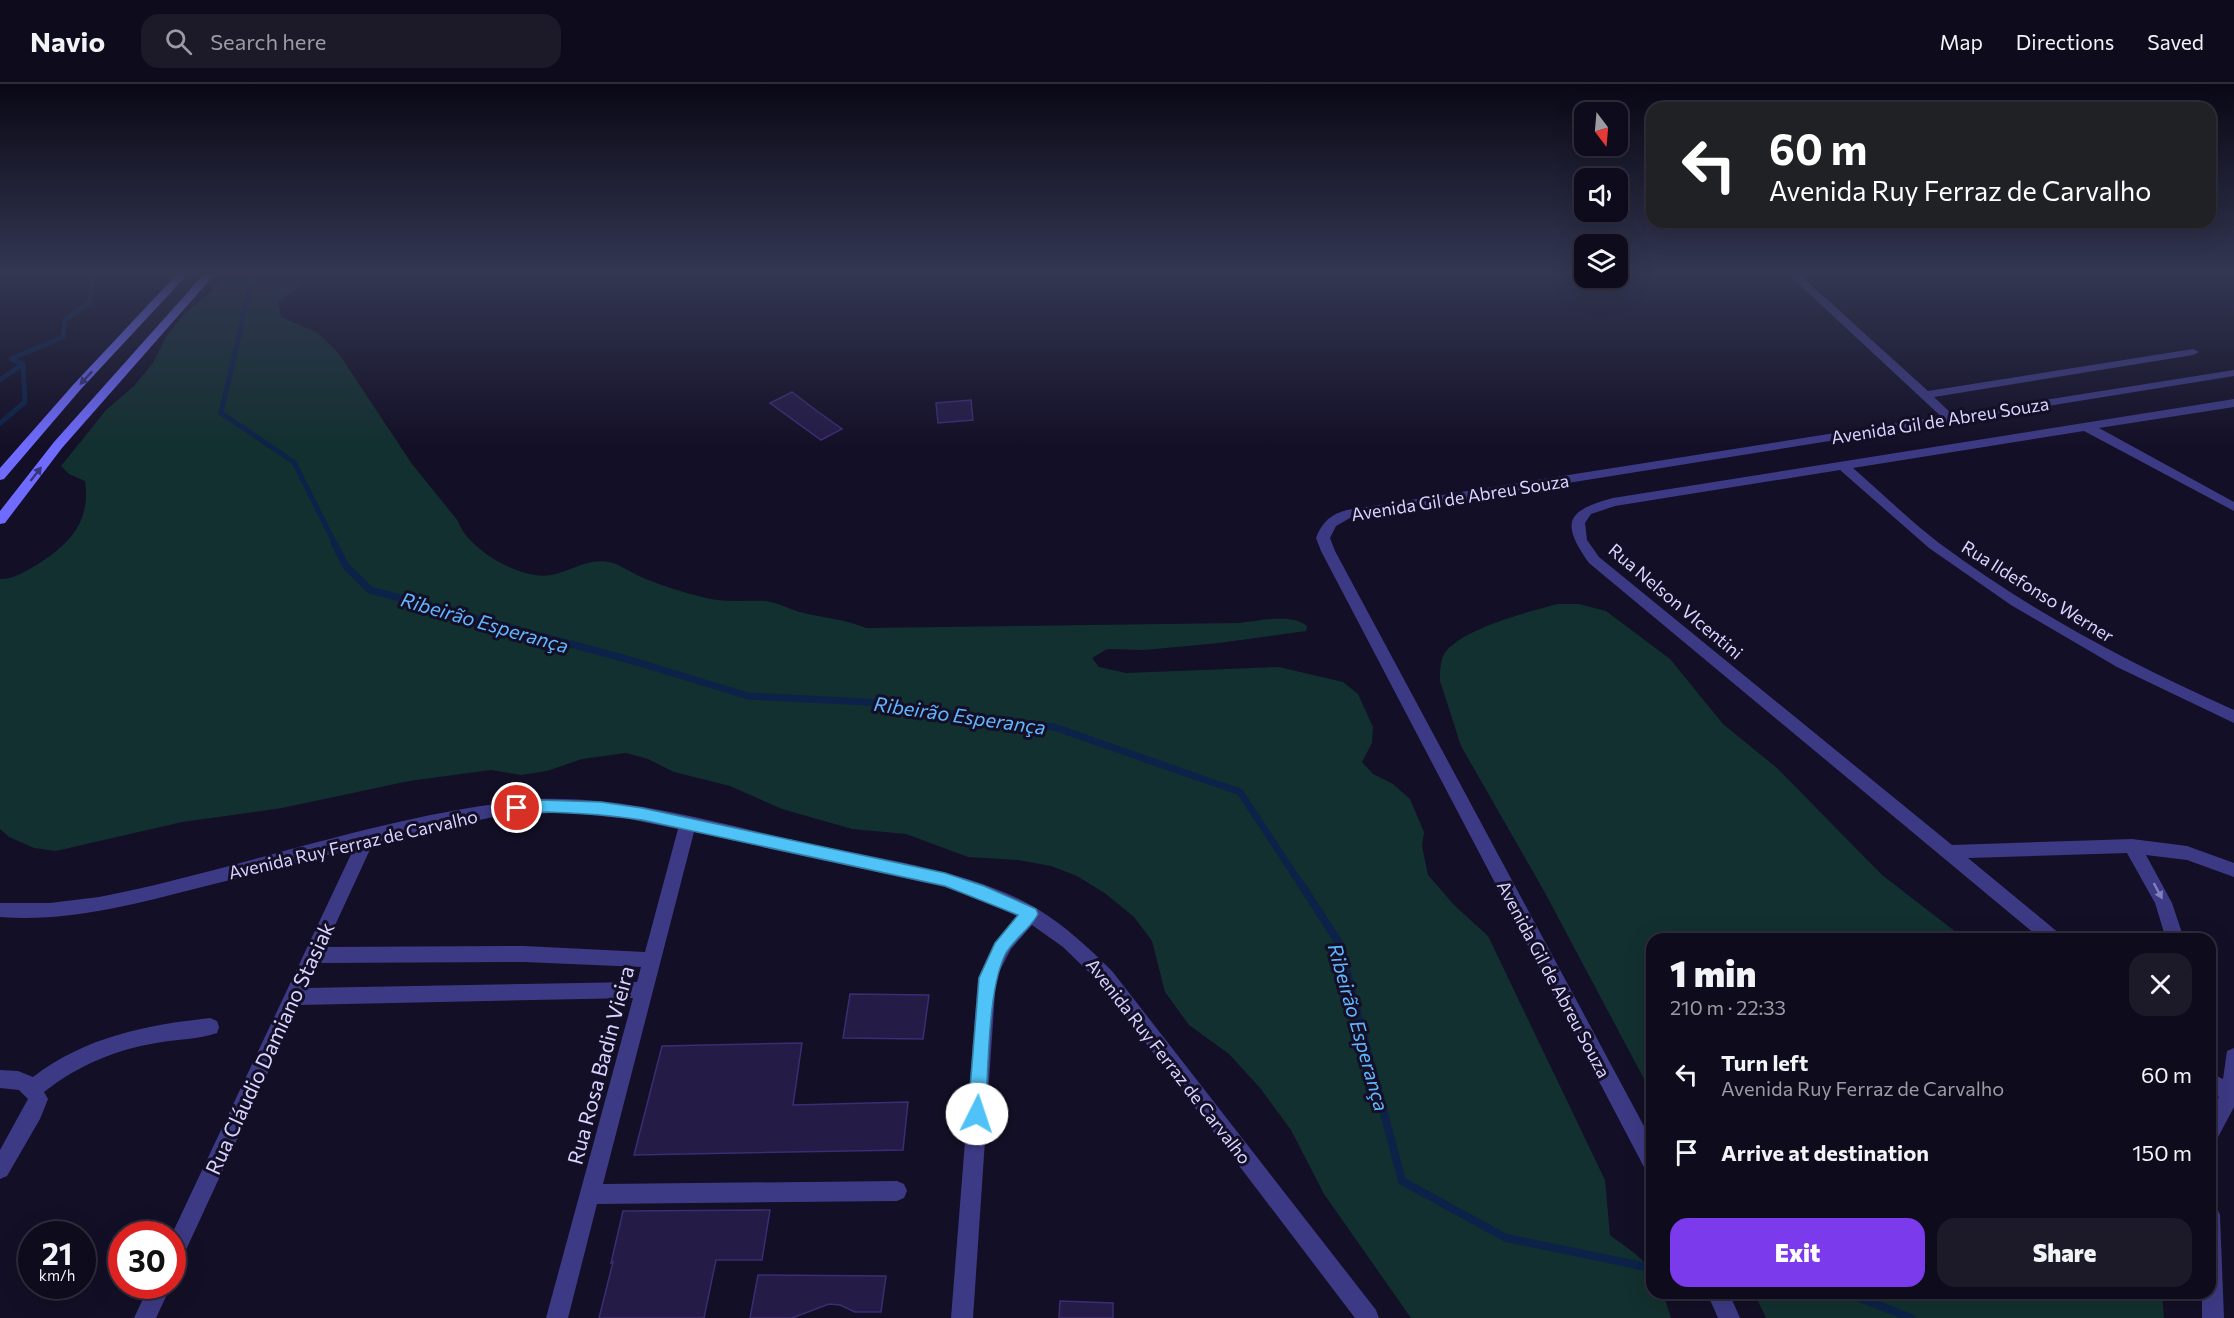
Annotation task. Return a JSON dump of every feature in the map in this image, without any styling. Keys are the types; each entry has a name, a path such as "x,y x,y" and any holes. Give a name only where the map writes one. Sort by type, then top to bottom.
{"main road":[{"path":"0,476 77,387 129,332"},
{"path":"0,520 58,446 159,332"}],"street":[{"path":"1856,332 1950,418"},
{"path":"1925,395 2193,352"},
{"name":"Avenida Gil de Abreu Souza","path":"1646,1151 1324,544 1325,532 1335,519 1347,514 2234,373"},
{"name":"Rua Nelson VIcentini","path":"2047,933 1594,560 1580,540 1578,523 1586,512 1613,502 2234,403"},
{"path":"2087,427 2234,507"},
{"name":"Rua Ildefonso Werner","path":"1843,466 1946,555 2076,640 2159,684 2234,717"},
{"name":"Avenida Ruy Ferraz de Carvalho","path":"0,910 35,913 72,909 167,889 438,821 539,806 601,808 687,823 945,880 978,891 1030,914 1064,935 1106,977 1368,1318"},
{"name":"Rua Rosa Badin Vieira","path":"557,1318 687,823"},
{"name":"Rua Cláudio Damiano Stasiak","path":"186,1228 367,838"},
{"path":"1949,852 2132,846 2187,853 2234,870"},
{"path":"2132,846 2161,896 2174,933"},
{"path":"962,1318 987,978 1000,948 1030,914"},
{"path":"312,956 543,954 650,960"},
{"path":"292,997 643,990"},
{"path":"34,1088 55,1070 102,1047 144,1035 210,1027"},
{"path":"2216,1121 2231,1093 2234,1057"},
{"path":"0,1080 23,1080 34,1088 38,1099 33,1112 0,1169"},
{"path":"2216,1085 2231,1093"},
{"path":"590,1194 897,1191"},
{"path":"145,1318 154,1299"},
{"path":"1720,1299 1728,1318"},
{"path":"2212,1299 2213,1318"}],"green space":[{"path":"170,332 318,333 339,354 412,464 458,521 463,532 497,561 526,573 539,576 551,575 589,563 605,561 656,583 702,597 726,601 769,602 866,628 1239,623 1284,619 1307,626 1306,631 1219,643 1144,650 1107,649 1092,658 1099,667 1126,673 1279,667 1343,682 1358,694 1373,727 1372,743 1362,762 1373,774 1393,784 1410,799 1424,832 1422,846 1428,875 1454,905 1488,936 1605,1180 1610,1235 1640,1258 1646,1267 1646,1299 1665,1299 1671,1318 1411,1318 1324,1194 1291,1130 1260,1088 1229,1054 1189,1025 1165,992 1152,941 1134,917 1106,894 1077,876 1051,866 1018,860 968,857 906,834 852,829 782,809 730,786 674,772 648,759 626,753 582,759 547,771 521,775 491,770 409,781 282,808 182,822 56,851 34,848 9,837 0,829 0,579 15,576 38,564 60,548 76,530 85,508 85,481 69,474 61,466 106,410 134,386 153,363"},
{"path":"1558,604 1579,604 1606,611 1670,659 1723,724 1777,768 1882,875 1957,933 1646,933 1646,1083 1544,891 1461,746 1440,681 1443,656 1456,642 1499,621"},
{"path":"1757,1299 2162,1299 2164,1318 1766,1318"}],"building":[{"path":"792,392 842,429 821,440 770,403"},
{"path":"971,400 973,420 938,423 936,403"},
{"path":"850,994 929,995 923,1039 843,1038"},
{"path":"802,1043 793,1105 908,1102 903,1150 634,1155 662,1046"},
{"path":"770,1210 762,1260 716,1260 704,1318 599,1318 623,1211"},
{"path":"758,1275 886,1276 881,1312 855,1312 840,1305 829,1304 792,1318 750,1318"},
{"path":"1060,1301 1113,1303 1113,1318 1059,1318"}],"waterway":[{"path":"23,364 11,359 63,337 64,332"},
{"name":"Ribeirão Esperança","path":"240,332 221,413 294,462 335,544"},
{"path":"0,380 23,364"},
{"path":"0,423 25,402 23,364"},
{"name":"Ribeirão Esperança","path":"334,543 346,566 370,590 630,660 748,696 866,702 1054,727 1240,792 1302,886"},
{"name":"Ribeirão Esperança","path":"1301,884 1339,943 1402,1181 1506,1238 1646,1267"},
{"name":"Ribeirão Esperança","path":"1862,1299 1911,1318"}],"route":[{"path":"517,808 539,806 601,808 642,814 945,880 1003,901 1030,914 1000,948 987,978 977,1114"}]}
